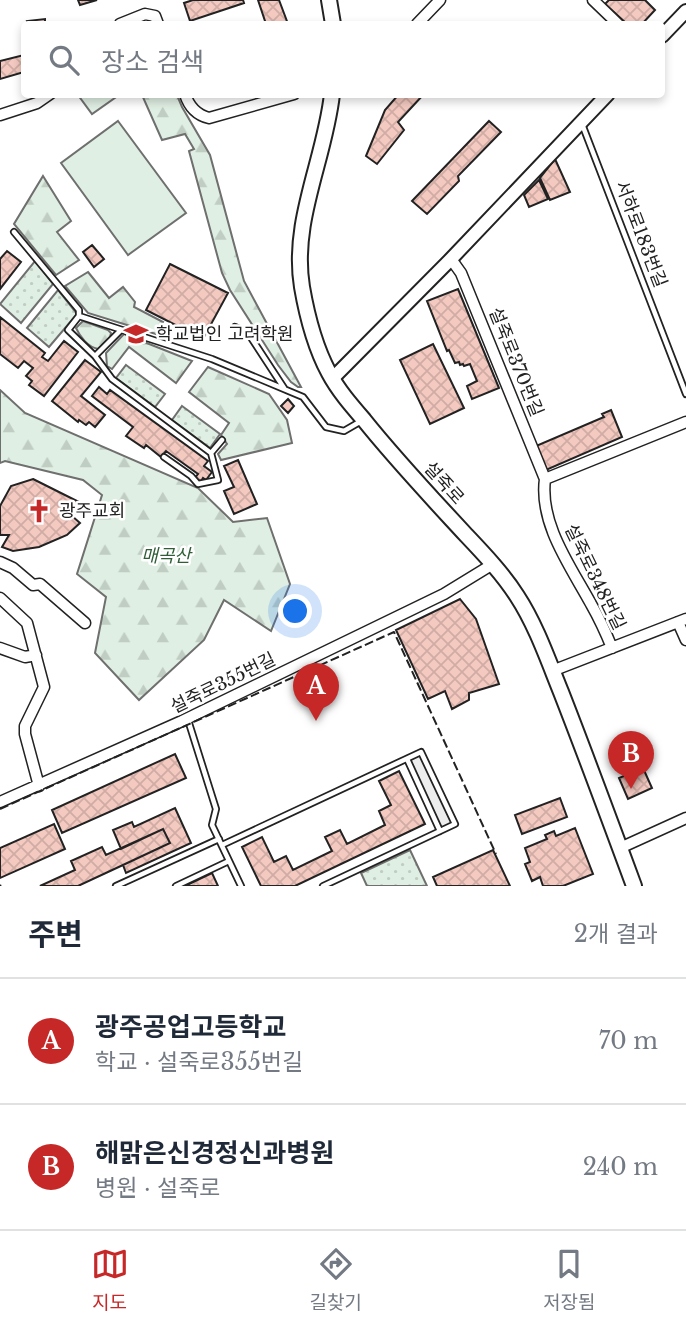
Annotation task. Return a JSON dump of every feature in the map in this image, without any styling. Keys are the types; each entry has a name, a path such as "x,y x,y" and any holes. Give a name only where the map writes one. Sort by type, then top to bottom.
{"main road":[{"path":"329,0 332,21"},
{"name":"설죽로","path":"335,98 300,235 301,285 318,350 332,379 363,420 493,564 517,595 552,671 634,886"}],"street":[{"path":"420,21 440,0"},
{"path":"593,0 615,21"},
{"path":"665,33 686,11"},
{"path":"128,21 145,14 155,16 157,21"},
{"path":"0,115 44,98"},
{"path":"186,98 201,116 209,118 280,98"},
{"path":"332,379 452,259 604,98"},
{"name":"설죽로370번길","path":"452,259 461,273 545,479"},
{"path":"545,479 686,422"},
{"name":"설죽로348번길","path":"545,479 546,507 563,555 612,648"},
{"path":"0,562 33,585 40,584 85,623"},
{"name":"설죽로355번길","path":"0,802 187,718 444,594 493,564"},
{"path":"0,597 27,623 44,688 25,726 39,786"},
{"path":"682,621 686,640"},
{"name":"설죽로348번길","path":"552,671 682,621"},
{"path":"0,648 25,657 36,655"},
{"path":"620,848 686,818"}],"lane":[{"name":"서하로183번길","path":"582,123 686,394"},
{"path":"14,232 79,310 79,316 68,330 112,379 211,453 218,480 198,485 191,476 164,457"},
{"path":"79,316 212,359 303,397 326,427 344,431 363,420"},
{"path":"236,327 248,333 285,389"},
{"path":"94,356 121,330"},
{"path":"211,453 222,440"},
{"path":"187,718 216,808 212,825 240,886"},
{"path":"222,845 421,752 455,824 336,883 323,886"},
{"path":"407,759 440,831"},
{"path":"117,886 219,839"},
{"path":"176,886 229,861"}],"green space":[{"path":"80,98 115,98 92,114"},
{"path":"143,98 178,98 210,155 244,281 301,387 291,382 278,365 222,273 189,151 194,149 185,134 162,140"},
{"path":"118,121 186,213 128,255 61,163"},
{"path":"43,176 71,221 57,232 79,260 56,275 14,224"},
{"path":"35,261 53,284 21,323 0,304"},
{"path":"88,272 109,298 123,287 135,302 134,307 163,322 156,334 88,313 65,286"},
{"path":"58,290 77,314 49,347 27,328"},
{"path":"83,321 111,333 98,349 88,344 76,328"},
{"path":"124,334 192,361 176,383 129,347 112,369 107,366 106,353"},
{"path":"126,365 165,394 155,407 116,378"},
{"path":"208,367 269,394 287,420 292,443 221,460 218,454 227,444 221,435 229,423 189,392"},
{"name":"매곡산","path":"0,390 25,413 198,488 233,522 267,518 290,584 271,631 224,600 204,640 139,700 95,653 106,597 77,574 102,495 83,480 5,461 0,463"},
{"path":"182,406 220,434 210,448 172,420"},
{"path":"410,850 427,886 367,886 361,873"}],"shaded area":[{"path":"421,752 455,824 440,831 407,759"}],"building":[{"path":"78,0 97,0 80,5"},
{"path":"193,0 243,0 244,3 190,21 184,3"},
{"path":"258,0 279,0 287,21 265,21"},
{"path":"609,0 645,0 655,10 645,21 624,21 605,4"},
{"path":"21,56 21,73 0,79 0,61"},
{"path":"396,98 420,98 398,122 404,130 377,164 366,156 385,110"},
{"path":"489,121 501,132 458,176 459,181 427,214 412,201"},
{"path":"555,159 570,192 550,200 540,178"},
{"path":"539,180 548,199 529,207 524,195"},
{"path":"92,245 104,259 94,267 83,252"},
{"path":"7,251 21,262 0,289 0,259"},
{"path":"170,264 228,293 203,339 146,310"},
{"path":"458,289 499,388 472,399 467,386 477,381 470,364 464,366 459,362 455,363 449,350 447,351 427,301"},
{"path":"0,317 45,353 42,357 48,361 64,341 78,352 44,396 29,385 32,381 26,376 33,368 24,361 18,368 0,354"},
{"path":"433,344 464,408 430,424 400,360"},
{"path":"85,360 101,372 81,396 105,415 95,427 89,422 86,425 79,420 78,422 52,401"},
{"path":"99,387 107,394 110,390 208,461 204,466 212,472 206,480 203,478 200,483 194,479 198,474 166,451 161,457 146,445 144,448 126,436 133,427 92,396"},
{"path":"288,399 294,406 288,413 281,406"},
{"path":"611,410 622,437 546,470 536,446 604,417 602,414"},
{"path":"238,460 257,504 234,514 224,491 234,487 224,466"},
{"name":"광주교회","path":"33,479 85,505 72,516 80,523 67,535 39,547 13,551 2,547 9,535 0,535 0,506 11,486"},
{"path":"460,599 476,619 499,684 469,693 469,700 452,709 445,691 428,699 396,630"},
{"path":"175,754 186,778 62,833 52,810"},
{"path":"643,768 652,788 628,799 619,778"},
{"path":"399,771 425,824 295,886 261,886 242,847 262,837 274,862 286,856 293,870 332,851 325,837 340,830 347,844 385,825 379,811 391,805 379,781"},
{"path":"560,798 567,817 522,834 515,815"},
{"path":"175,808 191,843 126,873 123,865 170,843 163,829 121,849 113,830 132,822 134,827"},
{"path":"54,824 65,849 0,878 0,848"},
{"path":"575,828 593,874 563,886 543,886 540,877 532,881 525,864 530,862 525,848 547,839 545,835 554,831 556,836"},
{"path":"163,829 170,843 78,886 40,886 75,870 71,861 102,847 106,855"},
{"path":"493,850 510,886 437,886 433,877"},
{"path":"212,873 218,886 185,886"},
{"path":"212,873 218,886 185,886"}],"fence":[{"path":"0,809 394,632 496,854"}],"place":[{"name":"학교법인 고려학원","path":"136,334"},
{"name":"광주교회","path":"39,511"},
{"name":"광주공업고등학교","path":"316,721"},
{"name":"해맑은신경정신과병원","path":"631,789"}]}
